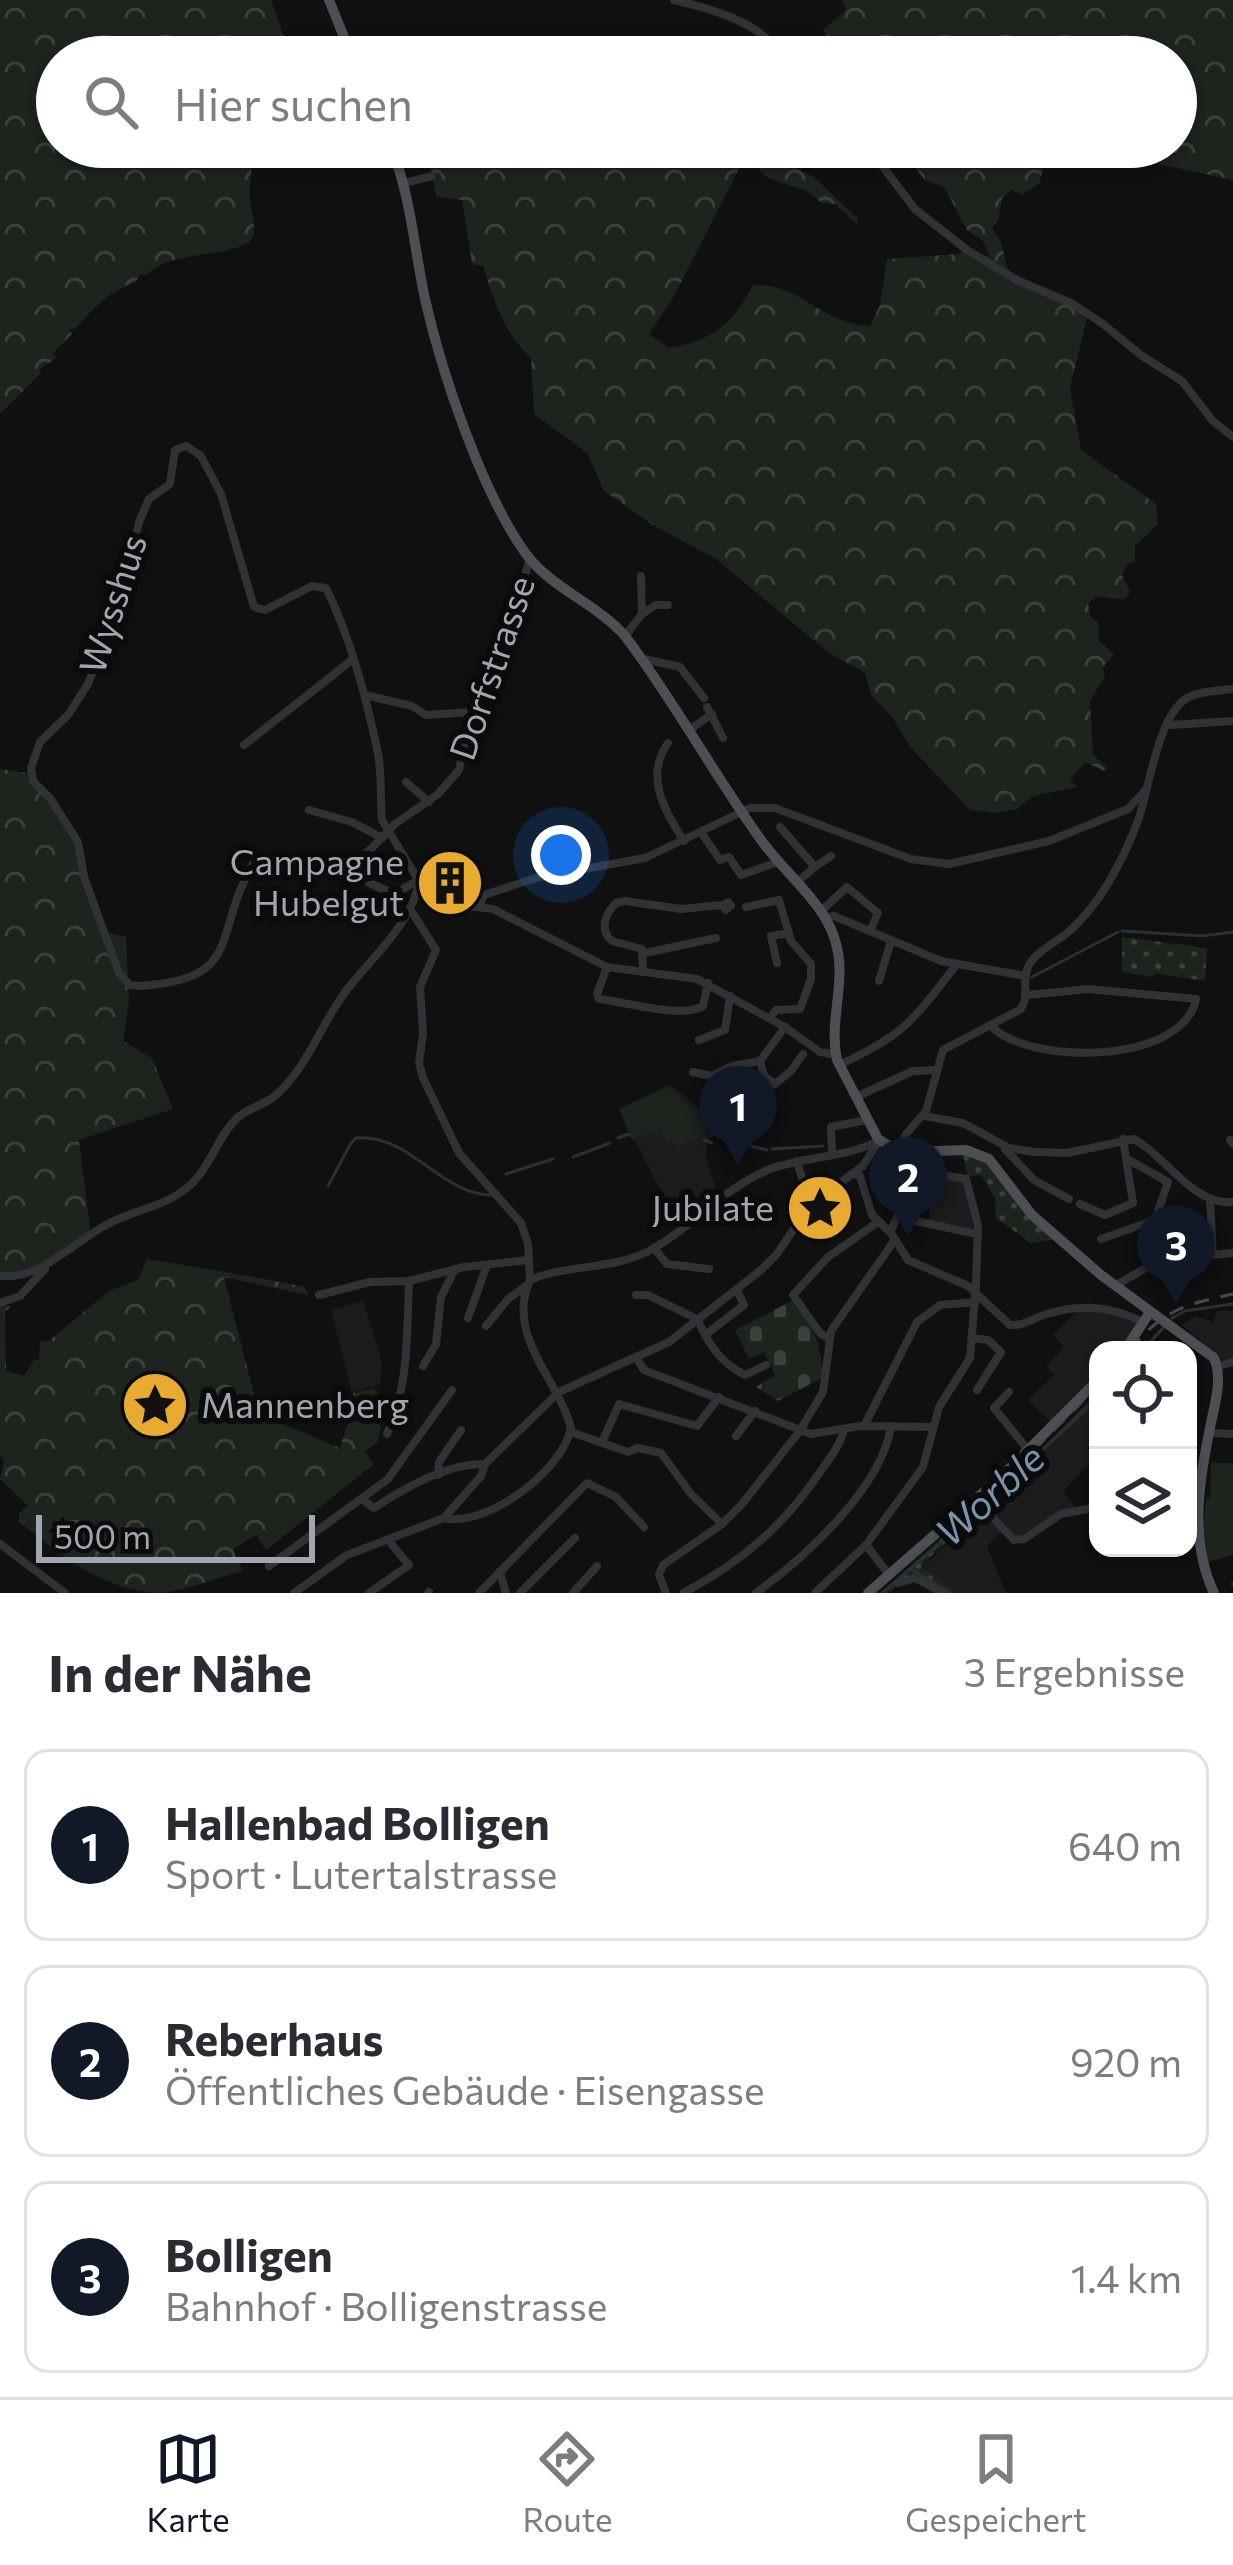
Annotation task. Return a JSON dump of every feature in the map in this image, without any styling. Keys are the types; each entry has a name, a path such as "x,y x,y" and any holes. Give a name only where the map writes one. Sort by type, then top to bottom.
{"main road":[{"path":"329,0 344,36"},
{"path":"399,168 424,295 488,488 530,559 599,610 625,636 778,862 822,915 839,958 837,1060 879,1141 901,1151 955,1149 984,1156 1032,1215 1147,1317 1204,1346 1218,1366 1197,1489"},
{"path":"1131,1341 1147,1317"},
{"path":"868,1593 893,1579 1089,1389"},
{"path":"1197,1531 1214,1593"}],"street":[{"path":"674,0 711,10 765,36"},
{"path":"883,168 926,218 1000,270 1073,304 1103,324 1182,381 1213,421 1233,437"},
{"path":"404,183 432,176"},
{"name":"Wysshus","path":"344,872 277,860 254,862 212,966 190,980 130,986 112,958 76,839 31,772 39,744 70,713 92,675 125,589 136,529 149,499 172,481 176,449 193,448 206,464 226,508 254,607 265,610 297,592 323,585 352,660"},
{"name":"Dorfstrasse","path":"344,872 429,802 459,770 469,724 466,713 505,638 530,559"},
{"path":"641,576 642,614"},
{"path":"625,636 642,614 656,604 668,605"},
{"path":"641,659 680,667 708,706 723,738"},
{"path":"244,745 352,660 379,758 385,835 418,880 452,906 479,906 607,967 685,975 708,983 837,1060 890,1040 911,1024 957,964"},
{"path":"666,1593 659,1575 663,1565 722,1524 752,1492 823,1392 829,1338 887,1229 902,1211 901,1151 907,1134 923,1116 947,1045 1019,1011 1027,995 1026,976 1032,961 1101,898 1136,825 1153,760 1169,725 1189,697 1233,689"},
{"path":"364,695 412,706 426,715 466,713"},
{"path":"688,730 708,706"},
{"path":"1169,725 1233,721"},
{"path":"668,743 662,751 659,802 684,841"},
{"path":"406,782 429,802"},
{"path":"479,906 484,895 539,877 624,863 684,841 742,811 775,808 911,859 944,864 1049,841 1125,810 1146,790"},
{"path":"309,810 385,835"},
{"path":"780,827 814,867"},
{"path":"701,832 720,860 729,857 741,875 778,862"},
{"path":"803,854 815,844"},
{"path":"796,883 831,856"},
{"path":"344,872 394,894 418,880"},
{"path":"0,1276 26,1274 107,1224 177,1196 198,1178 235,1120 268,1102 285,1086 345,992 410,909 418,880"},
{"path":"822,915 847,887 878,913 870,931"},
{"path":"746,908 778,900 798,951 811,964 800,1009 776,1010 770,1018"},
{"path":"716,938 645,953 607,937 604,920 616,903 625,901 681,909 722,904"},
{"path":"410,909 436,950 420,987 423,1078 459,1153 525,1232 530,1346 571,1432"},
{"path":"822,915 957,964 1026,976"},
{"path":"777,963 771,936 789,933"},
{"path":"879,981 892,941"},
{"path":"643,972 645,953"},
{"path":"607,967 599,999 676,1013 703,1006 708,983"},
{"path":"990,1025 1017,1044 1045,1051 1143,1046 1182,1028 1196,999 1088,988 1027,995"},
{"path":"699,1040 725,1030 730,996"},
{"path":"693,1072 711,1076 760,1060 785,1027"},
{"path":"760,1060 771,1084 783,1079 803,1054"},
{"path":"854,1098 913,1071 936,1070"},
{"path":"733,1086 764,1076"},
{"path":"923,1116 963,1123 1014,1149 1061,1154 1123,1139 1142,1143 1210,1198 1233,1202"},
{"path":"832,1153 832,1126 867,1120"},
{"path":"1080,1204 1102,1215 1131,1206 1134,1195 1123,1139"},
{"path":"486,1326 528,1283 570,1267 623,1262 654,1248 744,1182 797,1161 879,1141"},
{"path":"363,1500 374,1508 397,1492 438,1475 485,1464 555,1394 637,1359 699,1321 777,1254 810,1204 863,1166 879,1141"},
{"path":"999,1143 1034,1180 1069,1199"},
{"path":"1101,1239 1146,1225 1160,1213 1168,1182 1127,1159"},
{"path":"797,1161 810,1204"},
{"path":"863,1166 871,1212 912,1263 971,1287 1012,1326 1050,1313 1104,1307 1147,1317"},
{"path":"853,1173 866,1186"},
{"path":"815,1593 866,1545 921,1471 940,1404 966,1367 977,1234 966,1179 948,1176"},
{"path":"905,1177 933,1178"},
{"path":"1210,1198 1213,1255 1233,1253"},
{"path":"902,1211 913,1221 977,1234"},
{"path":"829,1338 820,1333 793,1295 825,1260 887,1229"},
{"path":"654,1248 667,1264 709,1269"},
{"path":"0,1303 20,1296 53,1259"},
{"path":"320,1294 374,1281 409,1281 455,1269 529,1260"},
{"path":"1116,1285 1154,1263"},
{"path":"468,1318 487,1264"},
{"path":"423,1366 436,1344 441,1298 455,1269"},
{"path":"387,1434 399,1405 409,1281"},
{"path":"705,1335 744,1305 737,1290"},
{"path":"636,1295 648,1294 699,1321 724,1363 745,1375 766,1365"},
{"path":"864,1426 916,1322 940,1305 975,1300"},
{"path":"972,1338 988,1340 1001,1352 977,1390"},
{"path":"637,1359 644,1370 719,1396 799,1432 933,1427"},
{"path":"1218,1366 1233,1362"},
{"path":"269,1566 363,1500 400,1466 452,1390"},
{"path":"1009,1392 994,1408 1028,1450"},
{"path":"603,1440 619,1403 698,1426 719,1396"},
{"path":"736,1436 755,1412"},
{"path":"756,1593 817,1545 874,1468 891,1426"},
{"path":"438,1475 439,1462 460,1430"},
{"path":"683,1593 728,1568 771,1533 814,1481 844,1430"},
{"path":"571,1432 628,1452 638,1448 661,1453 691,1494 722,1524"},
{"path":"294,1593 347,1555 444,1517 478,1517 492,1509 550,1467 571,1432"},
{"path":"1208,1433 1233,1434"},
{"path":"444,1517 483,1474 485,1464"},
{"path":"479,1593 587,1484 613,1495 644,1527"},
{"path":"985,1510 1014,1540 1024,1539 1061,1514 1089,1509"},
{"path":"520,1593 575,1538"},
{"path":"369,1593 409,1565 388,1540"},
{"path":"0,1544 65,1593"},
{"path":"866,1545 893,1579 915,1578 943,1593"},
{"path":"573,1593 597,1566"},
{"path":"500,1570 506,1593"}],"shaded area":[{"path":"670,1085 698,1107 718,1132 707,1141 706,1158 718,1195 678,1225 619,1109"},
{"path":"964,1179 974,1229 930,1220 926,1181"},
{"path":"363,1301 382,1362 380,1385 352,1392 331,1310"},
{"path":"1100,1310 1137,1322 1126,1341 1089,1341 1089,1385 1052,1423 1028,1400 1054,1375 1046,1366 1064,1347 1053,1335 1078,1311"},
{"path":"1217,1311 1233,1311 1233,1359 1224,1361 1182,1325 1196,1316 1213,1322"},
{"path":"1089,1412 1089,1464 1063,1492 1076,1509 1014,1540 1003,1531 987,1546 1006,1593 958,1593 922,1567"}],"green space":[{"path":"0,0 271,0 284,36 36,36 36,168 252,168 254,233 242,246 156,267 110,295 70,329 72,334 53,353 56,358 0,414"},
{"path":"842,0 1233,0 1233,180 1177,168 1197,168 1197,36 827,36 823,30 846,10"},
{"path":"431,168 739,168 674,296 649,334 669,348 720,328 753,285 784,290 838,318 870,326 880,305 887,259 959,254 965,249 990,257 983,241 967,230 944,187 925,180 915,168 1043,168 1039,184 1022,195 1012,190 1002,198 992,228 1001,242 1009,275 1088,314 1070,388 1081,450 1156,504 1158,524 1135,546 1135,561 1122,575 1130,592 1125,599 1095,597 1088,604 1091,617 1099,624 1099,641 1114,654 1103,667 1105,676 1090,701 1093,755 1108,768 1104,771 1086,762 1070,779 1077,787 1033,796 1016,809 970,810 910,747 893,718 871,695 865,673 828,652 716,559 653,525 604,491 587,453 534,414 531,358 507,327 483,266 472,264 462,200 436,197"},
{"path":"757,168 795,168 814,177 858,219 857,224 835,204 822,203 807,191 768,178"},
{"path":"0,769 27,773 76,839 100,931 126,937 129,1001 123,1041 152,1058 173,1109 79,1140 90,1228 64,1253 0,1274"},
{"path":"1122,937 1207,948 1205,981 1122,972"},
{"path":"666,1087 693,1110 708,1131 678,1146 674,1140 667,1143 660,1128 632,1140 619,1109"},
{"path":"962,1152 980,1156 1055,1239 1031,1243 996,1218 995,1198 981,1175 968,1177"},
{"path":"147,1259 305,1287 308,1295 224,1277 259,1414 340,1448 353,1393 374,1388 386,1404 373,1420 381,1426 378,1441 365,1452 374,1464 266,1550 256,1535 233,1549 243,1571 160,1593 102,1579 66,1558 19,1521 19,1513 28,1506 0,1479 4,1461 0,1455 0,1304 11,1307 5,1311 6,1371 24,1376 34,1360 39,1360 40,1342 50,1340 109,1291 138,1280"},
{"path":"792,1301 816,1337 822,1378 778,1401 756,1387 775,1375 764,1352 749,1359 735,1330"},
{"path":"1089,1400 1089,1410 924,1563 922,1567 958,1593 943,1593 915,1578 880,1593"},
{"path":"1211,1463 1233,1463 1233,1555 1207,1562 1202,1537"}],"waterway":[{"path":"1122,931 1202,936 1233,932"},
{"path":"1032,977 1118,932"},
{"path":"618,1138 629,1134"},
{"path":"328,1186 351,1143 356,1138 375,1139 409,1154 457,1186 493,1195"},
{"path":"704,1140 712,1143"},
{"path":"731,1141 767,1150"},
{"path":"573,1157 610,1143"},
{"path":"772,1149 823,1146"},
{"path":"506,1174 553,1159"},
{"name":"Worble","path":"1172,1318 1185,1311 1233,1304"},
{"name":"Worble","path":"1151,1341 1163,1328"},
{"name":"Worble","path":"882,1593 977,1512 1089,1406"},
{"path":"911,1569 950,1593"}],"railway":[{"path":"1139,1341 1175,1311 1233,1294"},
{"path":"873,1593 1089,1395"}],"place":[{"name":"Campagne Hubelgut","path":"450,883"},
{"name":"Hallenbad Bolligen","path":"738,1165"},
{"name":"Jubilate","path":"820,1208"},
{"name":"Reberhaus","path":"908,1236"},
{"name":"Bolligen","path":"1176,1304"},
{"name":"Mannenberg","path":"155,1405"}]}
